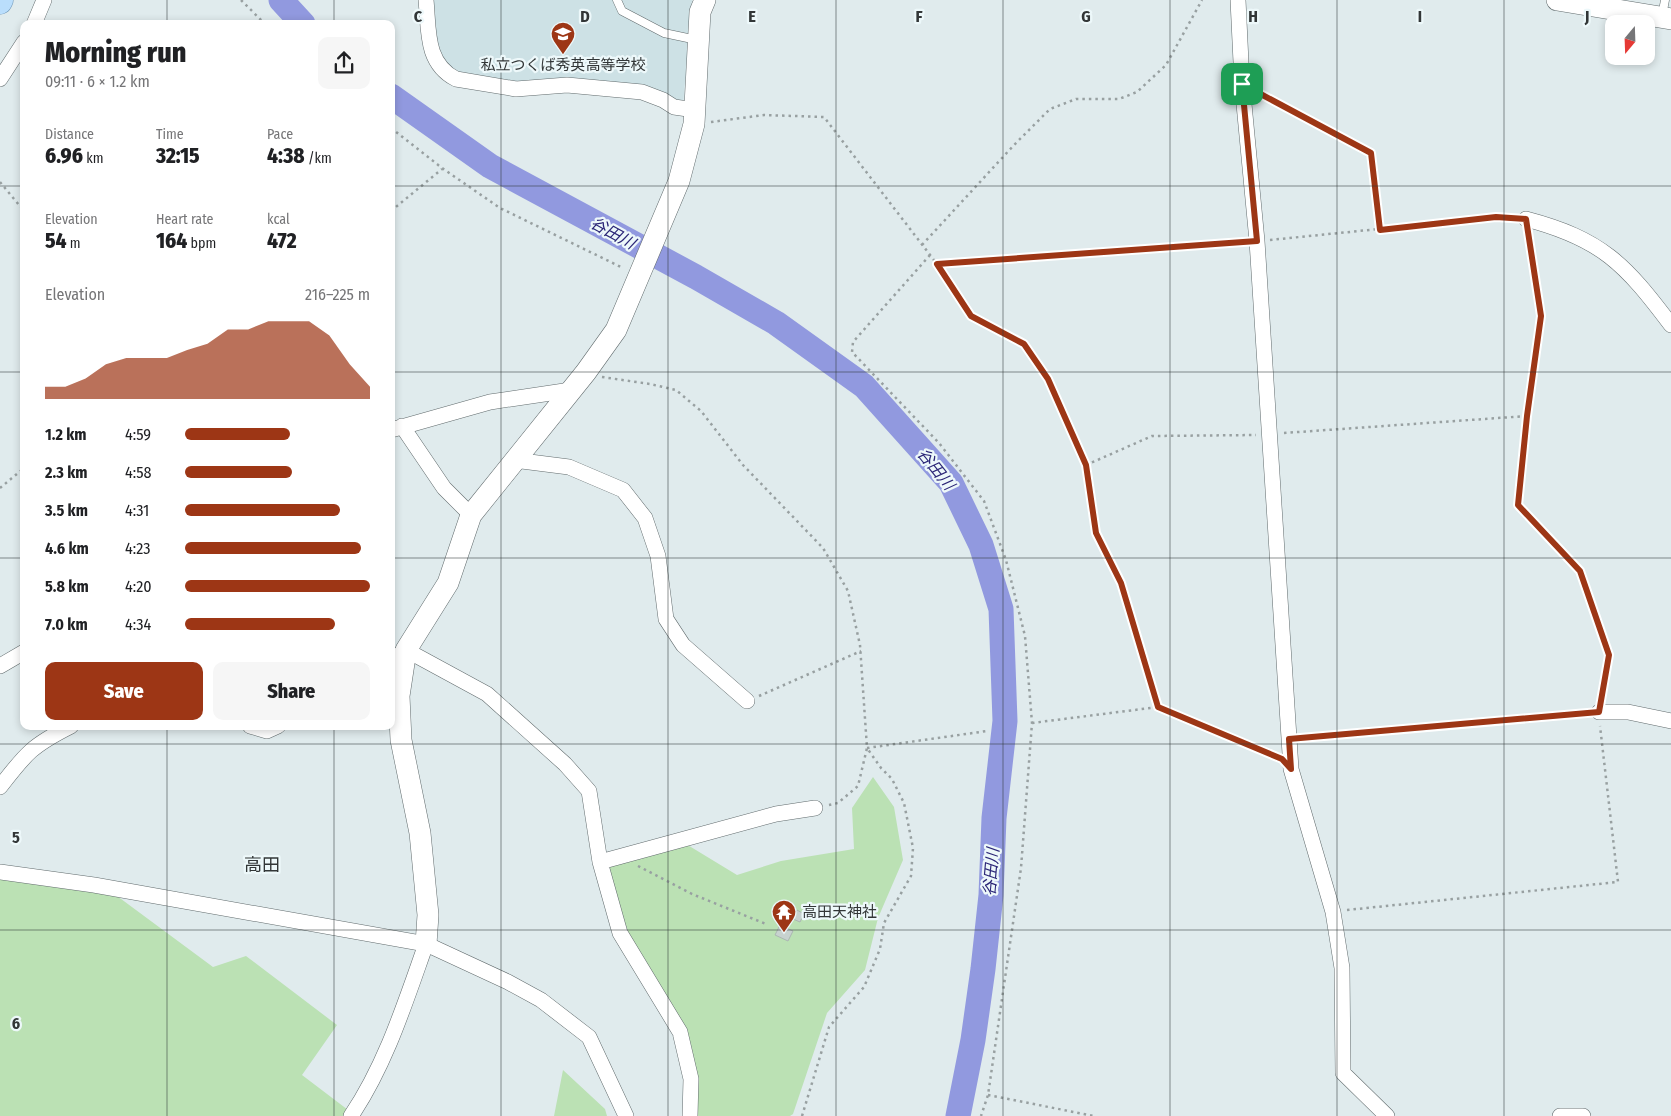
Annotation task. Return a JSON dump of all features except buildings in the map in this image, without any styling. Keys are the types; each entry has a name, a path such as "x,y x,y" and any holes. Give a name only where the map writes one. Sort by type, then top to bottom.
{"street":[{"path":"36,20 44,0"},
{"path":"426,0 429,45 433,56 449,75 456,79 516,89 567,85 642,92 694,117"},
{"path":"351,1116 365,1095 390,1044 426,944 428,915 420,833 401,740 399,655 448,583 471,516 586,372 616,330 679,181 694,117 700,12 705,0"},
{"path":"1238,0 1242,84 1257,241 1291,769 1333,912 1342,968 1343,1073 1387,1116"},
{"path":"1557,0 1666,12"},
{"path":"0,79 20,48"},
{"path":"1526,219 1560,228 1591,243 1617,261 1639,282 1671,325"},
{"path":"471,516 444,488 397,428 490,402 571,390"},
{"path":"514,460 569,467 623,490 645,518 658,556 666,620 683,645 747,701"},
{"path":"0,666 20,654"},
{"path":"399,655 487,694 565,764 589,791 600,862 620,933 680,1032 691,1079 690,1116"},
{"path":"1599,712 1628,712 1671,721"},
{"path":"0,787 26,754 41,741 63,730"},
{"path":"600,862 776,814 814,808"},
{"path":"0,872 104,887 426,944 540,1000 589,1037 626,1116"},
{"path":"1560,1116 1583,1116"}],"lane":[{"path":"617,0 622,11 664,32 699,40"}],"path":[{"path":"241,0 261,20"},
{"path":"922,245 1014,144 1050,109 1076,99 1119,98 1137,92 1166,65 1202,0"},
{"path":"1242,84 1371,153 1380,230"},
{"path":"694,117 764,115 824,117 937,264 971,316 1024,344 1048,379 1086,465 1096,533 1121,583 1158,707"},
{"path":"395,131 442,168 500,208 638,275"},
{"path":"395,208 442,168"},
{"path":"0,182 20,206"},
{"path":"937,264 1257,241 1496,217 1526,219 1541,316 1527,416 1518,505 1580,571 1609,655 1599,712 1618,882 1333,912"},
{"path":"930,255 853,342 852,352 939,443 984,501 1006,560 1025,636 1032,723 1021,868 988,1095 981,1116"},
{"path":"586,372 604,378 650,384 676,390 701,412 743,465 823,548 848,591 861,651 867,748 858,786 838,803 814,808"},
{"path":"1086,465 1152,436 1270,434 1527,416"},
{"path":"0,488 20,471"},
{"path":"747,701 861,651"},
{"path":"1032,723 1158,707 1282,759 1291,769"},
{"path":"1289,739 1599,712"},
{"path":"867,748 987,731"},
{"path":"802,1116 829,1027 864,987 880,949 884,923 910,876 912,848 904,803 892,779 881,768 867,748"},
{"path":"619,856 692,894 766,924"},
{"path":"988,1095 1094,1116"}],"shaded area":[{"name":"私立つくば秀英高等学校","path":"430,0 692,0 683,105 658,93 514,84 452,72 435,48"}],"green space":[{"path":"873,777 894,807 903,860 878,918 865,970 827,1013 793,1114 790,1116 696,1116 697,1076 630,939 618,900 603,867 686,844 737,875 781,861 854,849 852,808"},
{"path":"0,876 113,893 213,967 246,956 337,1025 302,1075 356,1116 0,1116"},
{"path":"563,1070 605,1109 607,1116 554,1116"}],"waterway":[{"name":"谷田川","path":"281,0 299,20"},
{"name":"谷田川","path":"395,99 490,166 696,277 776,323 864,386 951,483 981,545 1001,609 1005,721 994,818 991,895 983,969 973,1040 958,1116"}],"place":[{"name":"私立つくば秀英高等学校","path":"563,55"},
{"name":"高田天神社","path":"784,933"}],"district":[{"name":"高田","path":"262,865"}],"route":[{"path":"1242,84 1371,153 1376,182 1380,230 1496,217 1526,219 1541,316 1527,416 1518,505 1580,571 1609,655 1599,712 1459,726 1289,739 1291,769 1282,759 1158,707 1121,583 1096,533 1086,465 1048,379 1024,344 971,316 937,264 1257,241 1242,84"}]}
